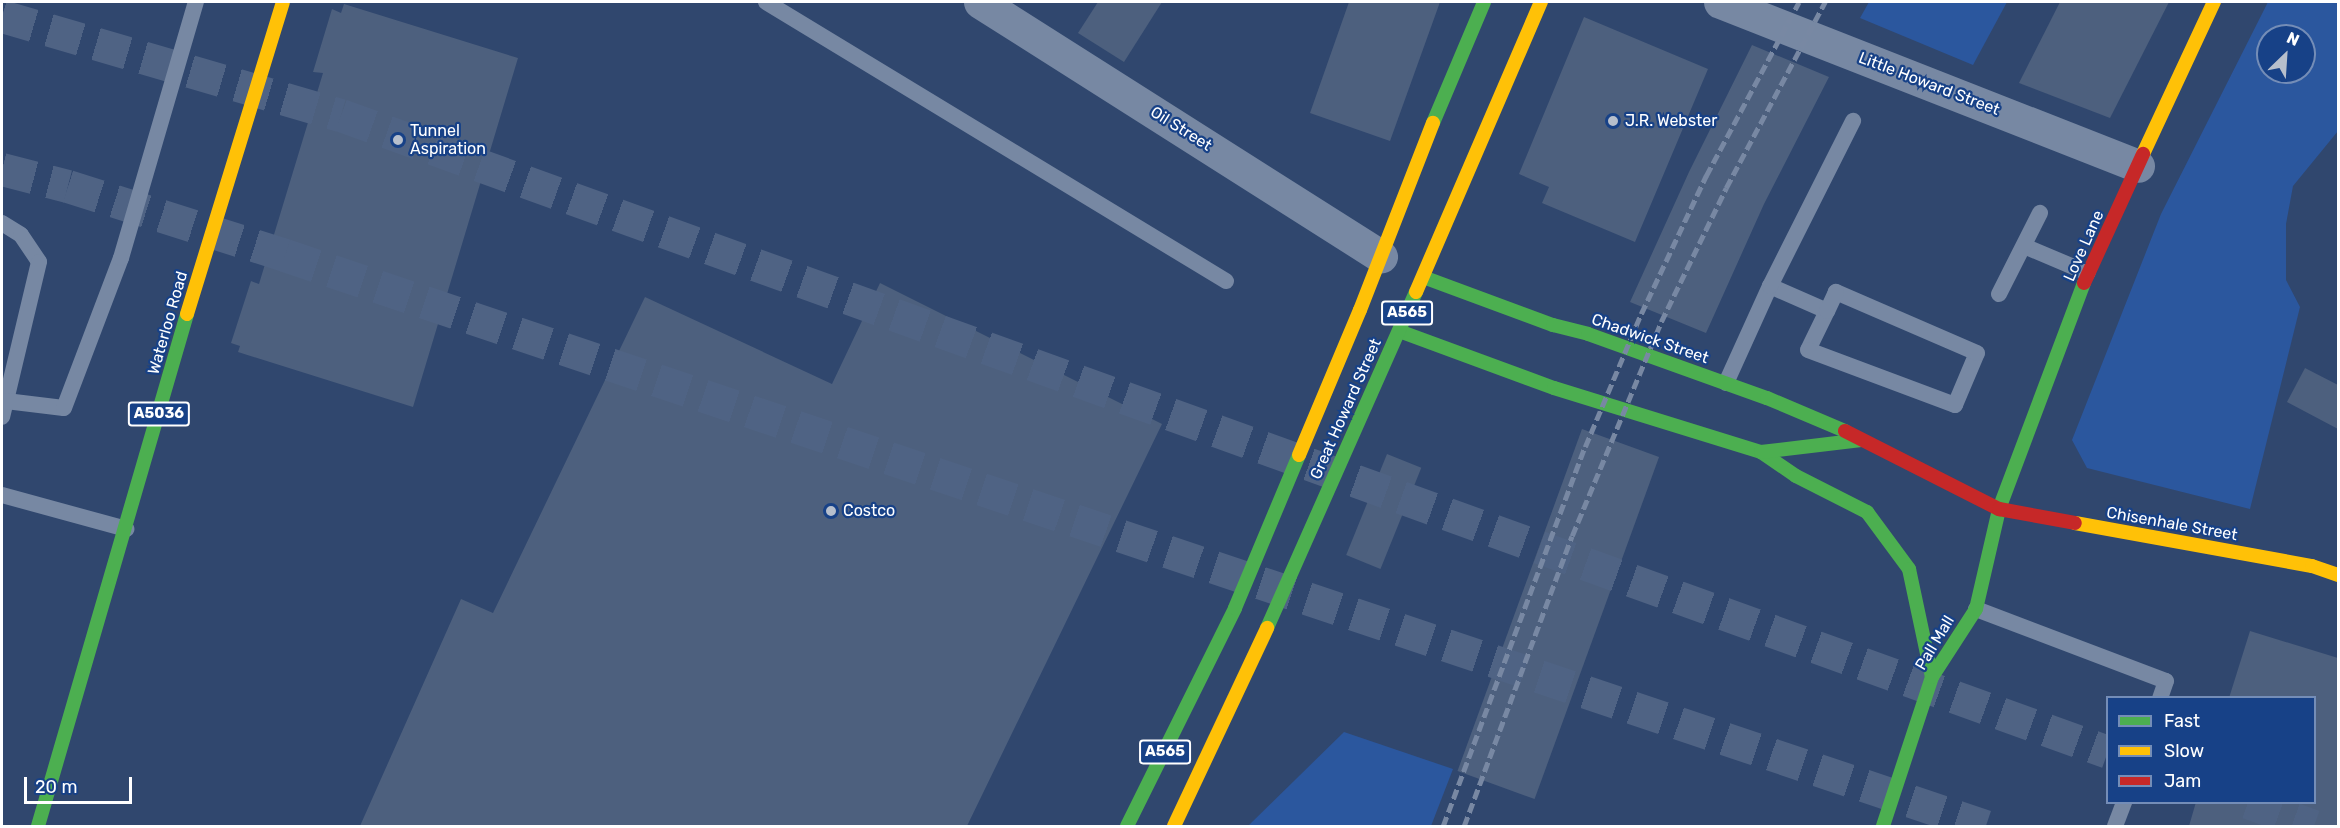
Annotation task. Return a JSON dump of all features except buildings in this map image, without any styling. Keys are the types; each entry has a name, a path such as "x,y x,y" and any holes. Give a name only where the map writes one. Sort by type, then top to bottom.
{"main road":[{"name":"Waterloo Road","path":"38,826 217,210 283,2"},
{"name":"Great Howard Street","path":"1129,823 1235,608 1484,2"},
{"name":"Great Howard Street","path":"1174,826 1234,702 1423,277 1541,2"},
{"name":"Love Lane","path":"1999,509 2088,273 2214,2"},
{"name":"Chadwick Street","path":"1423,277 1553,325 1588,334 1726,383 1863,439 1999,509"},
{"path":"1399,331 1554,388 1761,453 1796,476 1867,512 1909,568 1932,677"},
{"path":"1761,453 1863,439"},
{"name":"Chisenhale Street","path":"1999,509 2312,566 2338,574"},
{"name":"Pall Mall","path":"1889,825 1932,677 1976,609 1999,509"}],"street":[{"name":"Oil Street","path":"980,2 1381,256"},
{"name":"Little Howard Street","path":"1720,2 2138,166"}],"lane":[{"path":"2,223 21,235 39,262 4,409 64,408 121,258 196,2"},
{"path":"766,2 1226,281"},
{"path":"1726,383 1770,286 1853,121"},
{"path":"2000,294 2040,213"},
{"path":"2024,246 2088,273"},
{"path":"1770,286 1827,311"},
{"path":"1836,292 1977,353 1955,405 1808,350 1827,311 1836,292"},
{"path":"2,495 126,529"},
{"path":"1976,609 2166,681 2161,696"},
{"path":"2115,826 2123,804"}],"shaded area":[{"path":"1869,2 2007,2 1973,65 1860,18"},
{"path":"2268,2 2338,2 2338,131 2293,186 2286,224 2286,280 2300,307 2250,509 2087,468 2072,440 2161,214 2256,26 2256,84 2316,84 2316,24 2257,24"},
{"path":"1344,732 1453,769 1431,826 1248,826"}],"tunnel":[{"path":"2,16 341,115 2106,751"},
{"path":"2,169 68,186 285,255 1986,826"},
{"path":"2254,804 2314,826"}],"railway":[{"path":"1443,826 1585,447 1641,314 1706,176 1799,2"},
{"path":"1464,826 1572,536 1661,322 1726,188 1825,2"}],"traffic: fast":[{"path":"1433,123 1484,2"},
{"path":"1423,277 1553,325 1588,334 1767,398 1845,431"},
{"path":"1883,826 1932,677 1976,609 1999,509 2084,283"},
{"path":"1267,628 1416,292"},
{"path":"38,826 187,314"},
{"path":"1399,331 1554,388 1761,452 1796,476 1867,512 1909,569 1932,677"},
{"path":"1761,452 1861,440"},
{"path":"1127,826 1235,608 1299,455"}],"traffic: slow":[{"path":"187,314 283,2"},
{"path":"1416,292 1541,2"},
{"path":"2143,154 2214,2"},
{"path":"1299,455 1360,310 1433,123"},
{"path":"2075,523 2312,566 2338,575"},
{"path":"1174,826 1267,628"}],"traffic: jam":[{"path":"2084,283 2143,154"},
{"path":"1845,431 1999,509 2075,523"}],"place":[{"name":"J.R. Webster","path":"1613,121"},
{"name":"Tunnel Aspiration","path":"398,140"},
{"name":"Costco","path":"831,511"}]}
